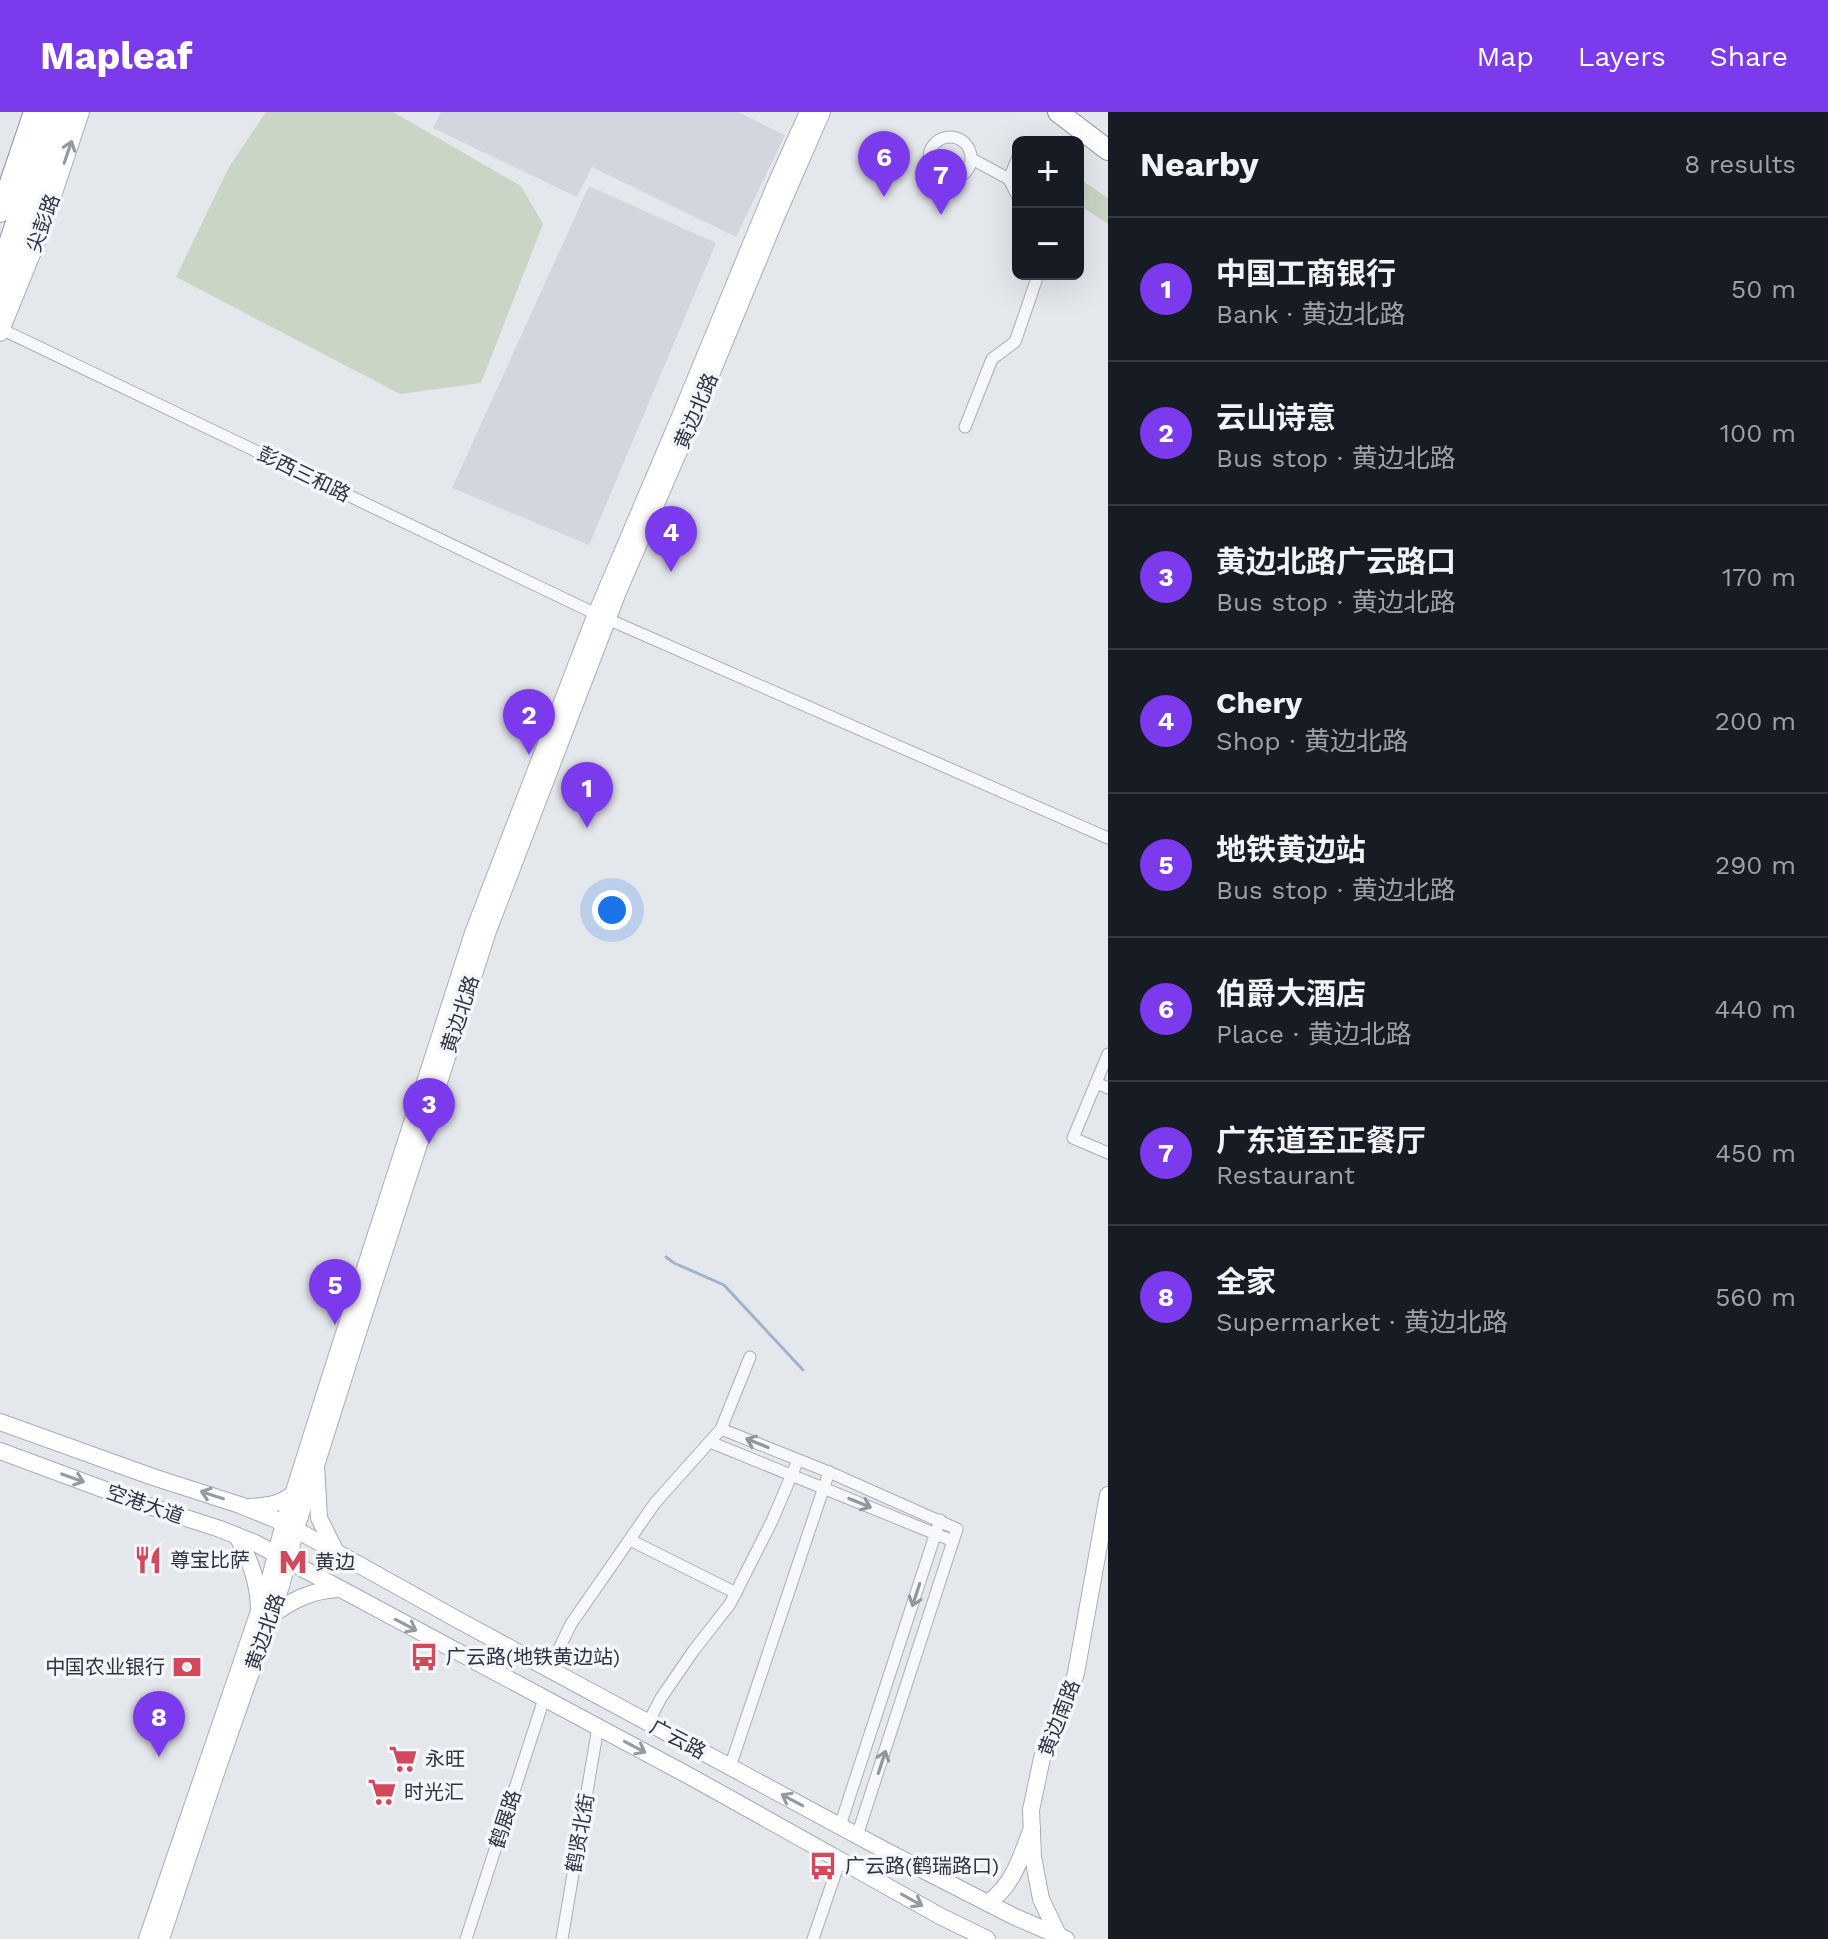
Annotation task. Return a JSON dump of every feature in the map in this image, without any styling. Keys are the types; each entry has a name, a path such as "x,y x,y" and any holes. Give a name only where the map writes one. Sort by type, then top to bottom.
{"highway":[{"path":"0,212 34,112"},
{"path":"0,282 8,246 54,112"},
{"path":"1058,112 1108,150"},
{"path":"0,305 34,204"}],"street":[{"path":"0,331 34,204 66,112"},
{"name":"尖彭路","path":"0,331 41,232 81,112"},
{"name":"黄边北路","path":"161,1939 282,1558 295,1492 336,1356 473,933 681,414 808,112"},
{"name":"黄边北路","path":"290,1526 316,1465 480,956 602,616 822,112"},
{"path":"972,159 1009,179 1012,185"},
{"path":"1009,179 1012,172"},
{"path":"965,427 992,359 1015,342 1036,280"},
{"name":"彭西三和路","path":"0,331 602,616 1108,838"},
{"path":"1108,1054 1102,1085 1073,1138 1108,1153"},
{"path":"549,1669 571,1624 655,1503 721,1429 750,1357"},
{"name":"空港大道","path":"0,1422 245,1507 290,1526"},
{"path":"721,1429 829,1472 957,1529 857,1836"},
{"path":"710,1442 953,1541"},
{"name":"空港大道","path":"0,1451 237,1536 282,1558"},
{"path":"648,1723 694,1650 730,1604 772,1521 798,1460"},
{"path":"316,1465 319,1518 336,1552"},
{"path":"730,1767 829,1472"},
{"path":"169,1512 181,1486"},
{"path":"245,1507 276,1504 287,1500 295,1492"},
{"name":"黄边南路","path":"1061,1938 1041,1899 1033,1857 1031,1810 1042,1758 1076,1673 1108,1495"},
{"path":"840,1826 940,1520"},
{"name":"广云路","path":"290,1526 857,1836 1061,1938"},
{"path":"237,1536 254,1572 265,1613 305,1595 339,1589"},
{"path":"630,1540 736,1593"},
{"name":"广云路","path":"282,1558 987,1939"},
{"path":"376,1609 392,1582"},
{"name":"黄边北路","path":"147,1939 265,1613"},
{"name":"鹤展路","path":"466,1939 544,1699"},
{"name":"鹤贤北街","path":"562,1939 598,1727"},
{"path":"988,1903 1012,1879 1032,1828"},
{"path":"878,1882 889,1869 890,1859 886,1851"},
{"path":"813,1939 840,1860"}],"shaded area":[{"path":"441,112 738,112 785,135 736,237 592,167 577,197 433,128"},
{"path":"589,186 716,243 589,545 452,488"}],"green space":[{"path":"266,112 393,112 521,186 543,224 481,383 400,394 176,277 229,167"},
{"path":"1084,182 1108,198 1108,224 1084,208"}],"waterway":[{"path":"666,1257 724,1285 803,1370"}],"place":[{"name":"伯爵大酒店","path":"884,197"},
{"name":"广东道至正餐厅","path":"941,215"},
{"name":"Chery","path":"671,572"},
{"name":"云山诗意","path":"529,755"},
{"name":"中国工商银行","path":"587,828"},
{"name":"黄边北路广云路口","path":"429,1144"},
{"name":"地铁黄边站","path":"335,1325"},
{"name":"尊宝比萨","path":"148,1560"},
{"name":"黄边","path":"293,1562"},
{"name":"广云路(地铁黄边站)","path":"424,1657"},
{"name":"中国农业银行","path":"187,1667"},
{"name":"全家","path":"159,1757"},
{"name":"永旺","path":"403,1759"},
{"name":"时光汇","path":"382,1792"},
{"name":"广云路(鹤瑞路口)","path":"823,1866"}]}
